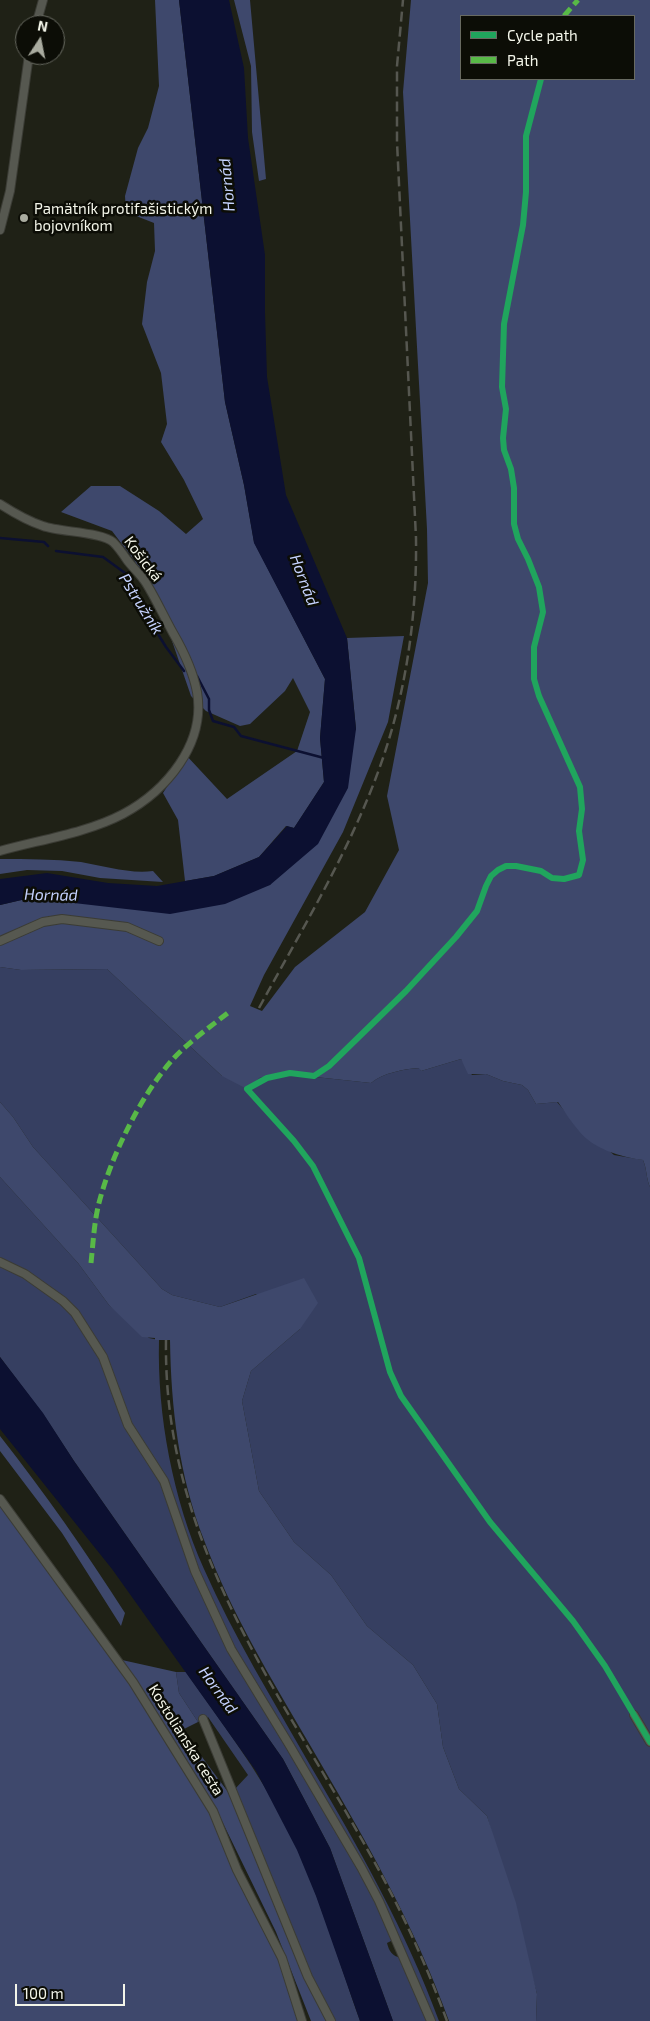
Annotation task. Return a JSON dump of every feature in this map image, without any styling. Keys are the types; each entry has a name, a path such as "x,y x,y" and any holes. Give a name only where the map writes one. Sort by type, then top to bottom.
{"street":[{"path":"39,15 43,0"},
{"path":"0,230 10,191 28,65"},
{"name":"Košická","path":"0,504 15,514 44,527 112,540 146,583 185,654 192,673 198,705 193,733 186,754 167,781 123,814 73,832 0,850"},
{"path":"0,941 37,924 62,919 85,920 127,927 159,941"},
{"path":"0,1262 28,1276 63,1301 75,1313 103,1357 128,1425 164,1481 195,1571 231,1649 361,1867 379,1901 431,2021"},
{"name":"Kostolianska cesta","path":"0,1499 133,1682 214,1811 237,1870 282,1958 302,2021"},
{"path":"634,1716 650,1742"},
{"path":"204,1719 304,1968 331,2021"}],"shaded area":[{"path":"155,0 179,0 225,402 244,485 254,542 325,679 320,738 324,782 294,828 286,826 259,857 214,876 185,881 178,820 163,793 181,765 185,754 227,799 297,751 310,712 293,678 285,691 250,724 240,726 206,711 191,696 162,612 134,560 112,531 61,512 91,486 120,486 159,511 186,534 203,519 184,480 161,442 167,424 161,373 142,324 147,282 155,251 154,223 126,212 125,196 138,148 148,128 159,86"},
{"path":"234,0 250,0 266,179 259,181 252,132 251,66"},
{"path":"411,0 650,0 650,1187 643,1160 608,1151 592,1143 576,1128 558,1102 536,1104 528,1090 522,1085 503,1081 486,1074 468,1074 461,1059 421,1071 419,1068 394,1072 371,1083 288,1074 259,1078 247,1089 222,1076 107,969 21,970 0,967 0,905 30,898 58,901 270,885 356,729 347,638 404,636 388,722 343,832 264,975 250,1006 262,1011 295,967 365,912 399,850 387,796 428,583 427,529 403,92"},
{"path":"0,859 71,861 126,871 153,871 163,882 100,878 62,871 27,870 0,874"},
{"path":"0,967 21,970 107,969 222,1076 259,1078 288,1074 371,1083 394,1072 420,1068 421,1071 461,1059 472,1075 486,1074 503,1081 522,1085 528,1090 536,1104 557,1102 569,1116 614,1155 643,1160 650,1187 650,2021 536,2021 537,1994 487,1816 459,1789 443,1747 437,1704 413,1665 367,1626 331,1575 294,1542 259,1491 242,1401 251,1371 300,1329 256,1294 220,1307 172,1295 162,1289 33,1147 13,1117 0,1102"},
{"path":"0,1102 13,1117 33,1147 162,1289 172,1295 220,1307 304,1278 318,1303 300,1329 251,1371 242,1401 259,1491 294,1542 331,1575 367,1626 413,1665 437,1704 443,1747 459,1789 487,1816 516,1903 537,1994 536,2021 449,2021 420,1949 386,1880 253,1645 215,1567 195,1516 178,1442 172,1391 170,1340 155,1340 155,1338 142,1337 109,1305 78,1263 0,1177"},
{"path":"0,1177 78,1263 109,1305 149,1338 159,1340 161,1398 169,1457 184,1514 204,1569 241,1644 346,1827 397,1922 439,2021 433,2021 362,1873 393,1940 387,1943 391,1953 401,1958 429,2021 393,2021 330,1848 283,1759 43,1414 0,1357"},
{"path":"0,1436 65,1523 125,1613 121,1626 62,1533 0,1451"},
{"path":"0,1499 105,1641 198,1785 271,1935 302,2021 0,2021"},
{"path":"122,1660 176,1672 179,1693 198,1722 182,1730 228,1792 326,2021 311,2021 276,1932 220,1817 152,1705"},
{"path":"176,1672 186,1672 251,1766 286,1825 317,1897 360,2021 334,2021 310,1976 234,1790 248,1775 208,1717 198,1722 179,1693"}],"water":[{"name":"Hornád","path":"179,0 229,0 244,68 248,138 265,255 267,377 286,495 347,638 356,729 348,788 318,844 270,885 225,904 170,914 30,898 0,905 0,879 47,873 108,883 157,886 214,876 259,857 287,826 294,828 324,782 320,738 325,679 254,543 244,485 225,402"},
{"name":"Hornád","path":"0,1357 43,1413 74,1461 283,1759 330,1848 393,2021 360,2021 316,1896 297,1850 256,1771 112,1569 0,1429"}],"waterway":[{"name":"Pstružník","path":"0,538 44,542 48,546"},
{"name":"Pstružník","path":"56,551 103,557 125,573 135,597 166,647 184,671"},
{"name":"Pstružník","path":"197,676 209,699 209,710 213,721 234,727 241,736 324,758"}],"railway":[{"path":"259,1008 326,886 371,791 391,731 409,650 415,594 416,538 397,142 397,66 403,0"},
{"path":"166,1340 170,1414 184,1483 205,1548 232,1611 264,1672 393,1896 422,1958 447,2021"}],"marked path":[{"path":"565,15 578,0"},
{"path":"91,1263 98,1207 103,1189 118,1149 138,1109 174,1058 193,1040 229,1012"}],"cycle path":[{"path":"541,80 526,136 526,192 523,225 504,324 502,387 506,409 503,438 504,450 511,469 514,488 514,524 518,539 539,587 543,612 534,647 534,679 539,696 580,787 582,809 579,831 583,860 579,875 564,879 552,878 541,871 516,866 506,866 498,870 491,876 477,911 456,937 406,991 329,1066 314,1076 290,1073 267,1078 247,1089 294,1141 313,1166 359,1258 390,1372 401,1396 490,1522 573,1621 605,1666 650,1742"}],"place":[{"name":"Pamätník protifašistickým bojovníkom","path":"24,218"}]}
